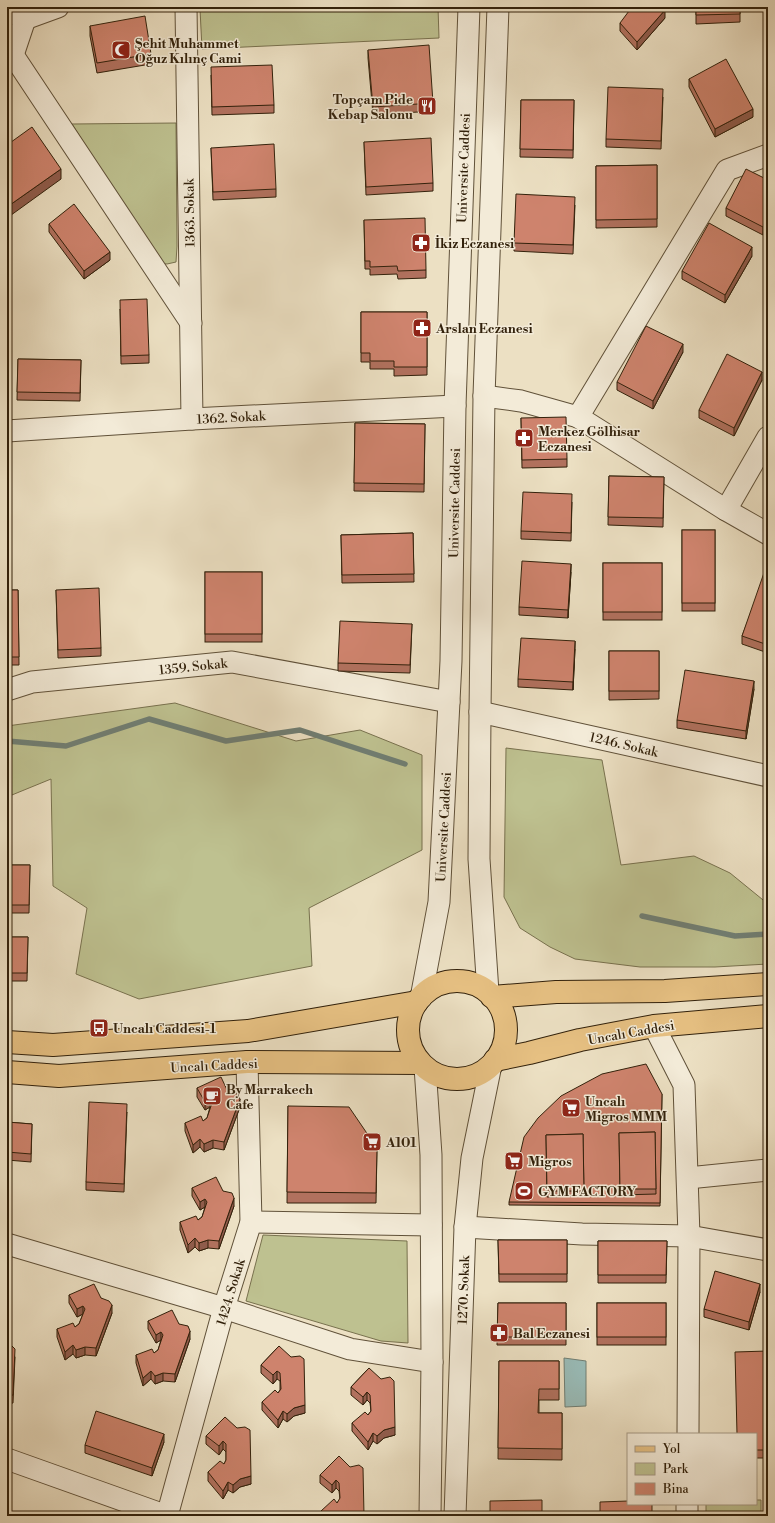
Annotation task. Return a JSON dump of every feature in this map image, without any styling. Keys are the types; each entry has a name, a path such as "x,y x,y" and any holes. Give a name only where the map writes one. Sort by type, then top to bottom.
{"main road":[{"path":"458,981 474,984 490,994 498,1004 505,1019 506,1035 501,1051 493,1063 480,1074 464,1079 448,1078 433,1073 423,1065 412,1049 408,1033 410,1017 419,1000 428,991 442,983 458,981"},
{"path":"490,994 665,991 768,984"},
{"path":"7,1042 53,1045 248,1031 419,1000"},
{"name":"Uncalı Caddesi","path":"493,1063 580,1040 654,1026 768,1016"},
{"name":"Uncalı Caddesi","path":"7,1072 59,1076 247,1062 423,1065"}],"street":[{"path":"58,7 26,19 10,59 191,323"},
{"name":"1363. Sokak","path":"186,7 192,419"},
{"name":"Universite Caddesi","path":"419,1000 439,902 451,661 455,406 469,7"},
{"path":"490,994 479,859 480,712 484,396 498,7"},
{"path":"7,9 26,19"},
{"path":"578,417 727,170 768,155"},
{"path":"484,396 521,401 578,417 726,510 768,534"},
{"name":"1362. Sokak","path":"7,431 192,419 455,406"},
{"path":"726,510 768,437"},
{"name":"1359. Sokak","path":"7,690 32,682 232,662 449,702"},
{"name":"1246. Sokak","path":"480,712 768,776"},
{"path":"654,1026 684,1085 689,1236 688,1433"},
{"name":"1424. Sokak","path":"167,1516 224,1308 251,1222 247,1062"},
{"name":"1270. Sokak","path":"455,1516 465,1227 472,1158 493,1063"},
{"path":"423,1065 431,1155 432,1362 430,1516"},
{"path":"688,1178 768,1170"},
{"path":"251,1222 431,1225"},
{"path":"465,1227 582,1234 689,1236 768,1250"},
{"path":"7,1244 224,1308 350,1349 432,1362"},
{"path":"7,1459 167,1516"},
{"path":"687,1505 687,1516"}],"green space":[{"path":"242,7 438,7 439,38 202,49 200,9"},
{"path":"176,123 176,262 167,264 160,263 72,124"},
{"path":"175,703 296,741 360,730 422,755 422,850 309,908 312,966 139,999 76,974 87,908 53,886 51,779 7,797 7,726"},
{"path":"506,748 602,760 621,865 694,856 730,873 768,904 768,964 715,967 640,967 575,959 550,947 520,928 504,897"},
{"path":"263,1235 407,1241 408,1343 381,1341 246,1301"},
{"path":"757,1500 761,1500 761,1516 706,1516 706,1505 757,1505"}],"water":[{"path":"564,1358 586,1361 586,1406 565,1407"}],"building":[{"path":"632,7 662,7 665,10 637,42 620,23"},
{"path":"696,7 740,7 740,14 696,15"},
{"name":"Şehit Muhammet Oğuz Kılınç Cami","path":"145,16 151,54 97,63 90,26"},
{"path":"429,45 433,103 373,107 368,50"},
{"path":"726,59 753,109 715,129 689,79"},
{"path":"272,65 274,105 212,107 211,67"},
{"path":"608,87 663,89 661,141 606,139"},
{"path":"521,100 574,100 573,150 520,149"},
{"path":"32,127 61,169 7,207 7,145"},
{"path":"431,138 433,183 366,187 364,142"},
{"path":"274,144 276,189 213,192 211,148"},
{"path":"657,165 657,219 596,220 596,166"},
{"path":"746,169 768,180 768,216 763,227 726,208"},
{"path":"516,194 575,197 573,245 514,243"},
{"path":"74,204 110,252 84,271 49,224"},
{"path":"425,218 426,270 398,271 397,266 370,267 370,261 365,261 364,220"},
{"path":"709,223 752,247 725,295 682,271"},
{"path":"147,299 149,355 121,356 120,300"},
{"path":"361,312 427,312 427,367 394,367 394,361 370,361 370,353 361,353"},
{"path":"768,318 768,328 764,325"},
{"path":"646,326 683,344 653,401 617,382"},
{"path":"727,354 762,372 734,428 699,410"},
{"path":"18,359 81,360 80,393 17,392"},
{"path":"566,417 567,459 522,460 521,418"},
{"path":"355,423 425,424 424,484 354,483"},
{"path":"609,476 664,477 663,518 608,517"},
{"path":"523,492 572,494 571,533 521,531"},
{"path":"682,530 715,530 715,603 682,603"},
{"path":"413,533 414,574 342,575 341,535"},
{"path":"522,561 571,564 568,610 519,607"},
{"path":"603,563 662,563 662,612 603,612"},
{"path":"766,567 768,568 768,645 742,636"},
{"path":"205,572 262,572 262,634 205,634"},
{"path":"99,588 101,648 58,650 56,590"},
{"path":"7,590 18,590 19,657 7,657"},
{"path":"340,621 412,624 410,665 338,663"},
{"path":"521,638 575,641 573,682 518,679"},
{"path":"609,651 659,651 659,691 609,691"},
{"path":"685,670 754,681 746,731 677,720"},
{"path":"7,865 30,865 29,905 7,905"},
{"path":"7,937 28,937 27,973 7,973"},
{"path":"646,1064 662,1094 660,1203 509,1202 524,1137 538,1118 561,1096 602,1074","holes":["655,1132 656,1194 620,1195 619,1133","583,1134 584,1196 547,1197 546,1135"]},
{"path":"221,1077 228,1092 237,1094 240,1099 224,1142 213,1140 204,1144 200,1139 193,1145 185,1123 201,1116 203,1121 207,1118 212,1103 210,1099 205,1102 197,1088"},
{"path":"89,1102 127,1104 124,1184 86,1182"},
{"path":"288,1106 349,1107 377,1148 376,1193 287,1192"},
{"path":"7,1122 32,1124 31,1154 7,1152"},
{"path":"655,1132 656,1189 620,1189 619,1133"},
{"path":"583,1134 584,1191 547,1191 546,1135"},
{"path":"216,1177 223,1191 232,1193 234,1198 219,1241 208,1240 199,1243 195,1238 188,1245 180,1222 196,1216 198,1220 202,1217 207,1202 205,1199 200,1202 192,1188"},
{"path":"498,1240 567,1240 567,1274 499,1274"},
{"path":"598,1241 667,1241 666,1275 598,1275"},
{"path":"715,1271 760,1284 749,1322 704,1309"},
{"path":"94,1284 101,1298 109,1301 112,1305 96,1348 85,1347 76,1350 73,1345 65,1352 57,1329 73,1323 75,1327 79,1324 85,1309 83,1306 77,1309 69,1295"},
{"path":"498,1303 566,1303 566,1337 497,1337"},
{"path":"597,1303 666,1303 666,1337 597,1337"},
{"path":"172,1310 179,1324 188,1326 190,1331 175,1374 163,1373 155,1376 151,1371 143,1378 136,1355 152,1349 154,1353 158,1350 163,1335 161,1332 156,1335 148,1321"},
{"path":"11,1345 15,1349 13,1395 7,1396 7,1346"},
{"path":"279,1346 291,1357 300,1356 304,1359 305,1405 294,1408 287,1414 283,1411 278,1420 262,1402 275,1390 278,1393 281,1389 280,1373 277,1371 273,1375 261,1365"},
{"path":"768,1351 768,1450 757,1450 757,1433 737,1433 735,1352"},
{"path":"499,1361 559,1361 559,1389 539,1389 538,1413 562,1413 562,1449 498,1448"},
{"path":"369,1368 381,1379 390,1377 394,1381 395,1427 384,1430 377,1436 373,1433 368,1442 352,1423 365,1412 368,1415 371,1411 370,1395 367,1392 363,1397 351,1387"},
{"path":"96,1411 164,1434 152,1468 85,1445"},
{"path":"225,1417 237,1428 245,1427 250,1430 251,1476 240,1479 233,1485 228,1482 223,1491 208,1472 220,1461 224,1464 226,1460 226,1444 223,1441 219,1446 206,1436"},
{"path":"339,1456 350,1467 359,1465 363,1468 364,1515 325,1516 321,1511 334,1499 337,1503 340,1498 339,1483 336,1480 332,1485 320,1475"},
{"path":"542,1500 542,1516 490,1516 490,1501"},
{"path":"627,1501 627,1505 652,1505 652,1516 600,1516 600,1502"},
{"path":"57,1513 62,1516 55,1516"}],"waterway":[{"path":"7,741 66,746 149,719 226,741 300,730 405,764"},
{"path":"642,916 735,936 768,934"}],"place":[{"name":"Şehit Muhammet Oğuz Kılınç Cami","path":"121,50"},
{"name":"Topçam Pide Kebap Salonu","path":"427,106"},
{"name":"İkiz Eczanesi","path":"421,243"},
{"name":"Arslan Eczanesi","path":"422,328"},
{"name":"Merkez Gölhisar Eczanesi","path":"524,438"},
{"name":"Uncalı Caddesi-1","path":"99,1028"},
{"name":"By Marrakech Cafe","path":"212,1096"},
{"name":"Uncalı Migros MMM","path":"571,1108"},
{"name":"A101","path":"372,1142"},
{"name":"Migros","path":"514,1161"},
{"name":"GYM FACTORY","path":"524,1191"},
{"name":"Bal Eczanesi","path":"499,1333"}]}
